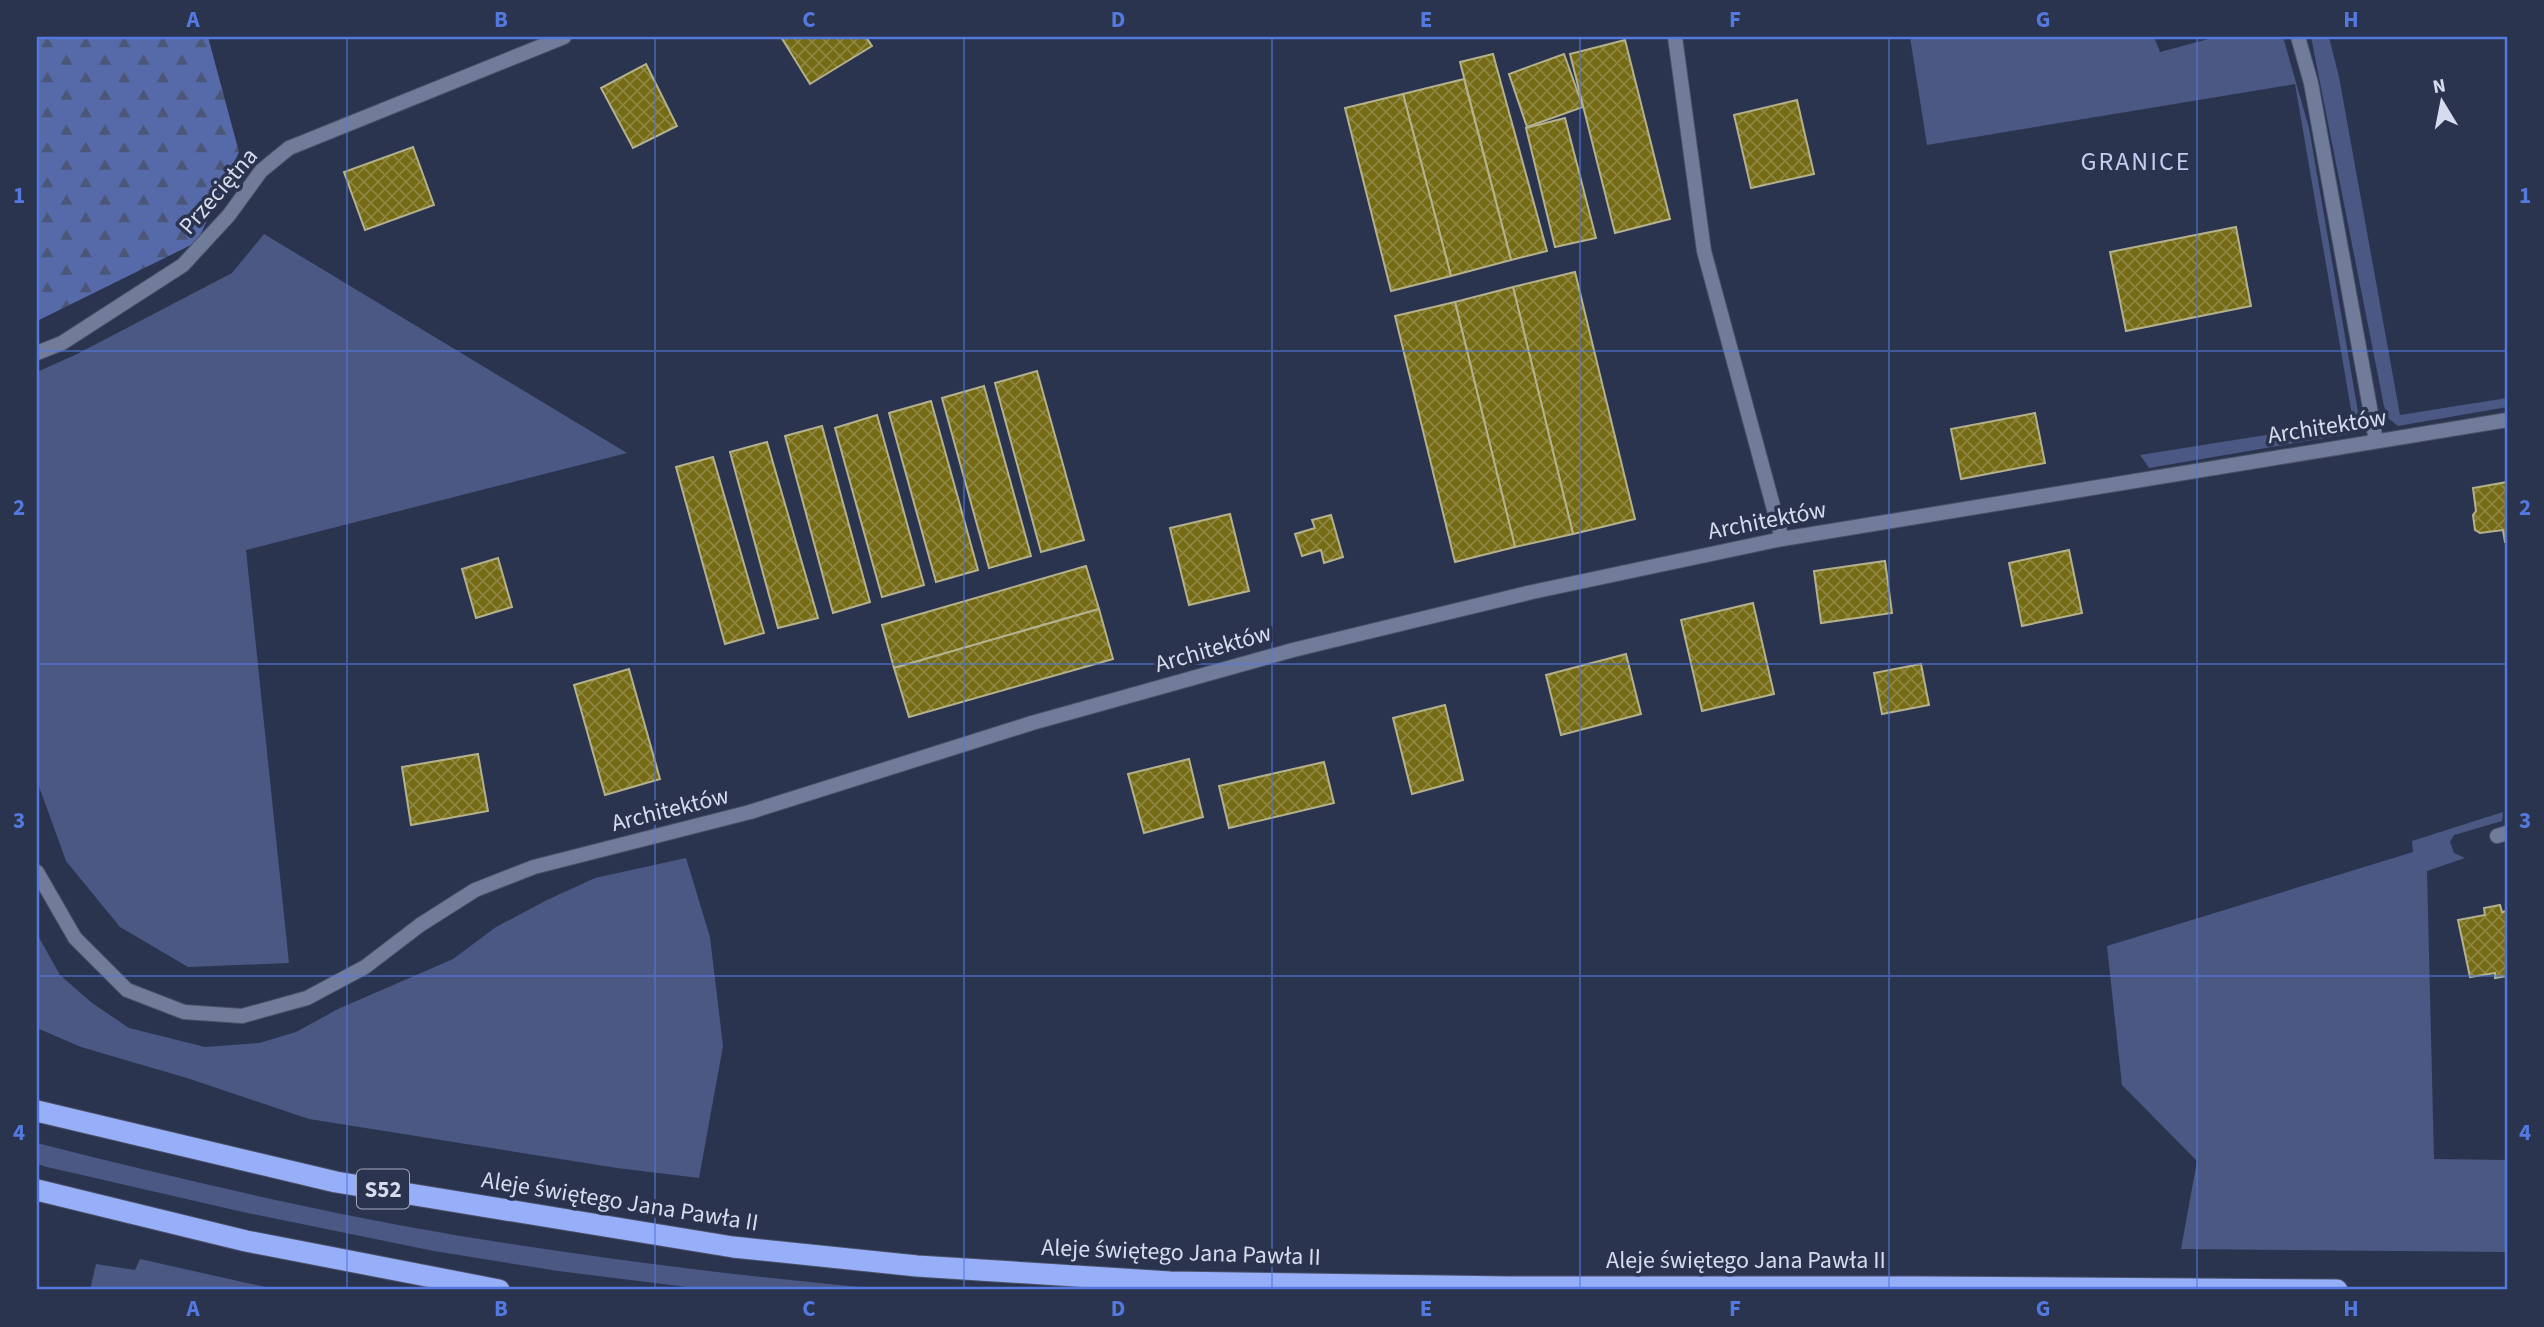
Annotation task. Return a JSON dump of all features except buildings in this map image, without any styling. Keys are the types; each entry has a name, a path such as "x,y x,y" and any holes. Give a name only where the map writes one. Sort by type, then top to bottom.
{"highway":[{"name":"Aleje świętego Jana Pawła II","path":"37,1111 336,1182 733,1247 917,1266 1170,1282 1508,1287 2337,1290"},
{"path":"37,1190 246,1241 499,1290"}],"street":[{"name":"Przeciętna","path":"37,354 62,343 183,265 229,215 261,171 289,148 564,37"},
{"path":"1675,37 1704,251 1782,538"},
{"path":"2298,37 2311,83 2376,441"},
{"name":"Architektów","path":"37,872 75,937 127,990 184,1012 242,1016 307,998 365,967 420,925 475,890 534,867 750,812 1032,723 1293,650 1532,592 1782,538 2507,420"}],"shaded area":[{"path":"1910,37 2154,37 2160,52 2216,37 2283,37 2309,128 2361,429 2354,433 2149,468 2140,455 2353,421 2295,84 1927,145"},
{"path":"2311,37 2329,37 2339,77 2400,415 2507,398 2507,407 2398,426 2389,419 2384,406"},
{"path":"264,234 627,453 246,550 289,963 188,967 120,927 66,861 37,781 37,372 232,273"},
{"path":"2503,812 2502,821 2454,835 2450,842 2454,853 2465,858 2427,871 2434,1159 2507,1160 2507,1252 2181,1249 2197,1161 2122,1085 2107,946 2413,852 2412,841"},
{"path":"686,858 710,937 723,1046 699,1178 617,1168 309,1119 187,1078 81,1047 37,1028 37,934 60,975 92,1003 129,1028 205,1047 259,1043 296,1032 338,1009 453,959 496,927 595,878"},
{"path":"37,1143 263,1197 435,1231 641,1263 891,1290 711,1290 558,1271 434,1251 243,1212 47,1167 37,1164"},
{"path":"140,1259 278,1290 90,1290 96,1264 135,1270"}],"green space":[{"path":"37,37 208,37 239,152 197,242 37,321"}],"district":[{"name":"GRANICE","path":"2136,161"}]}
